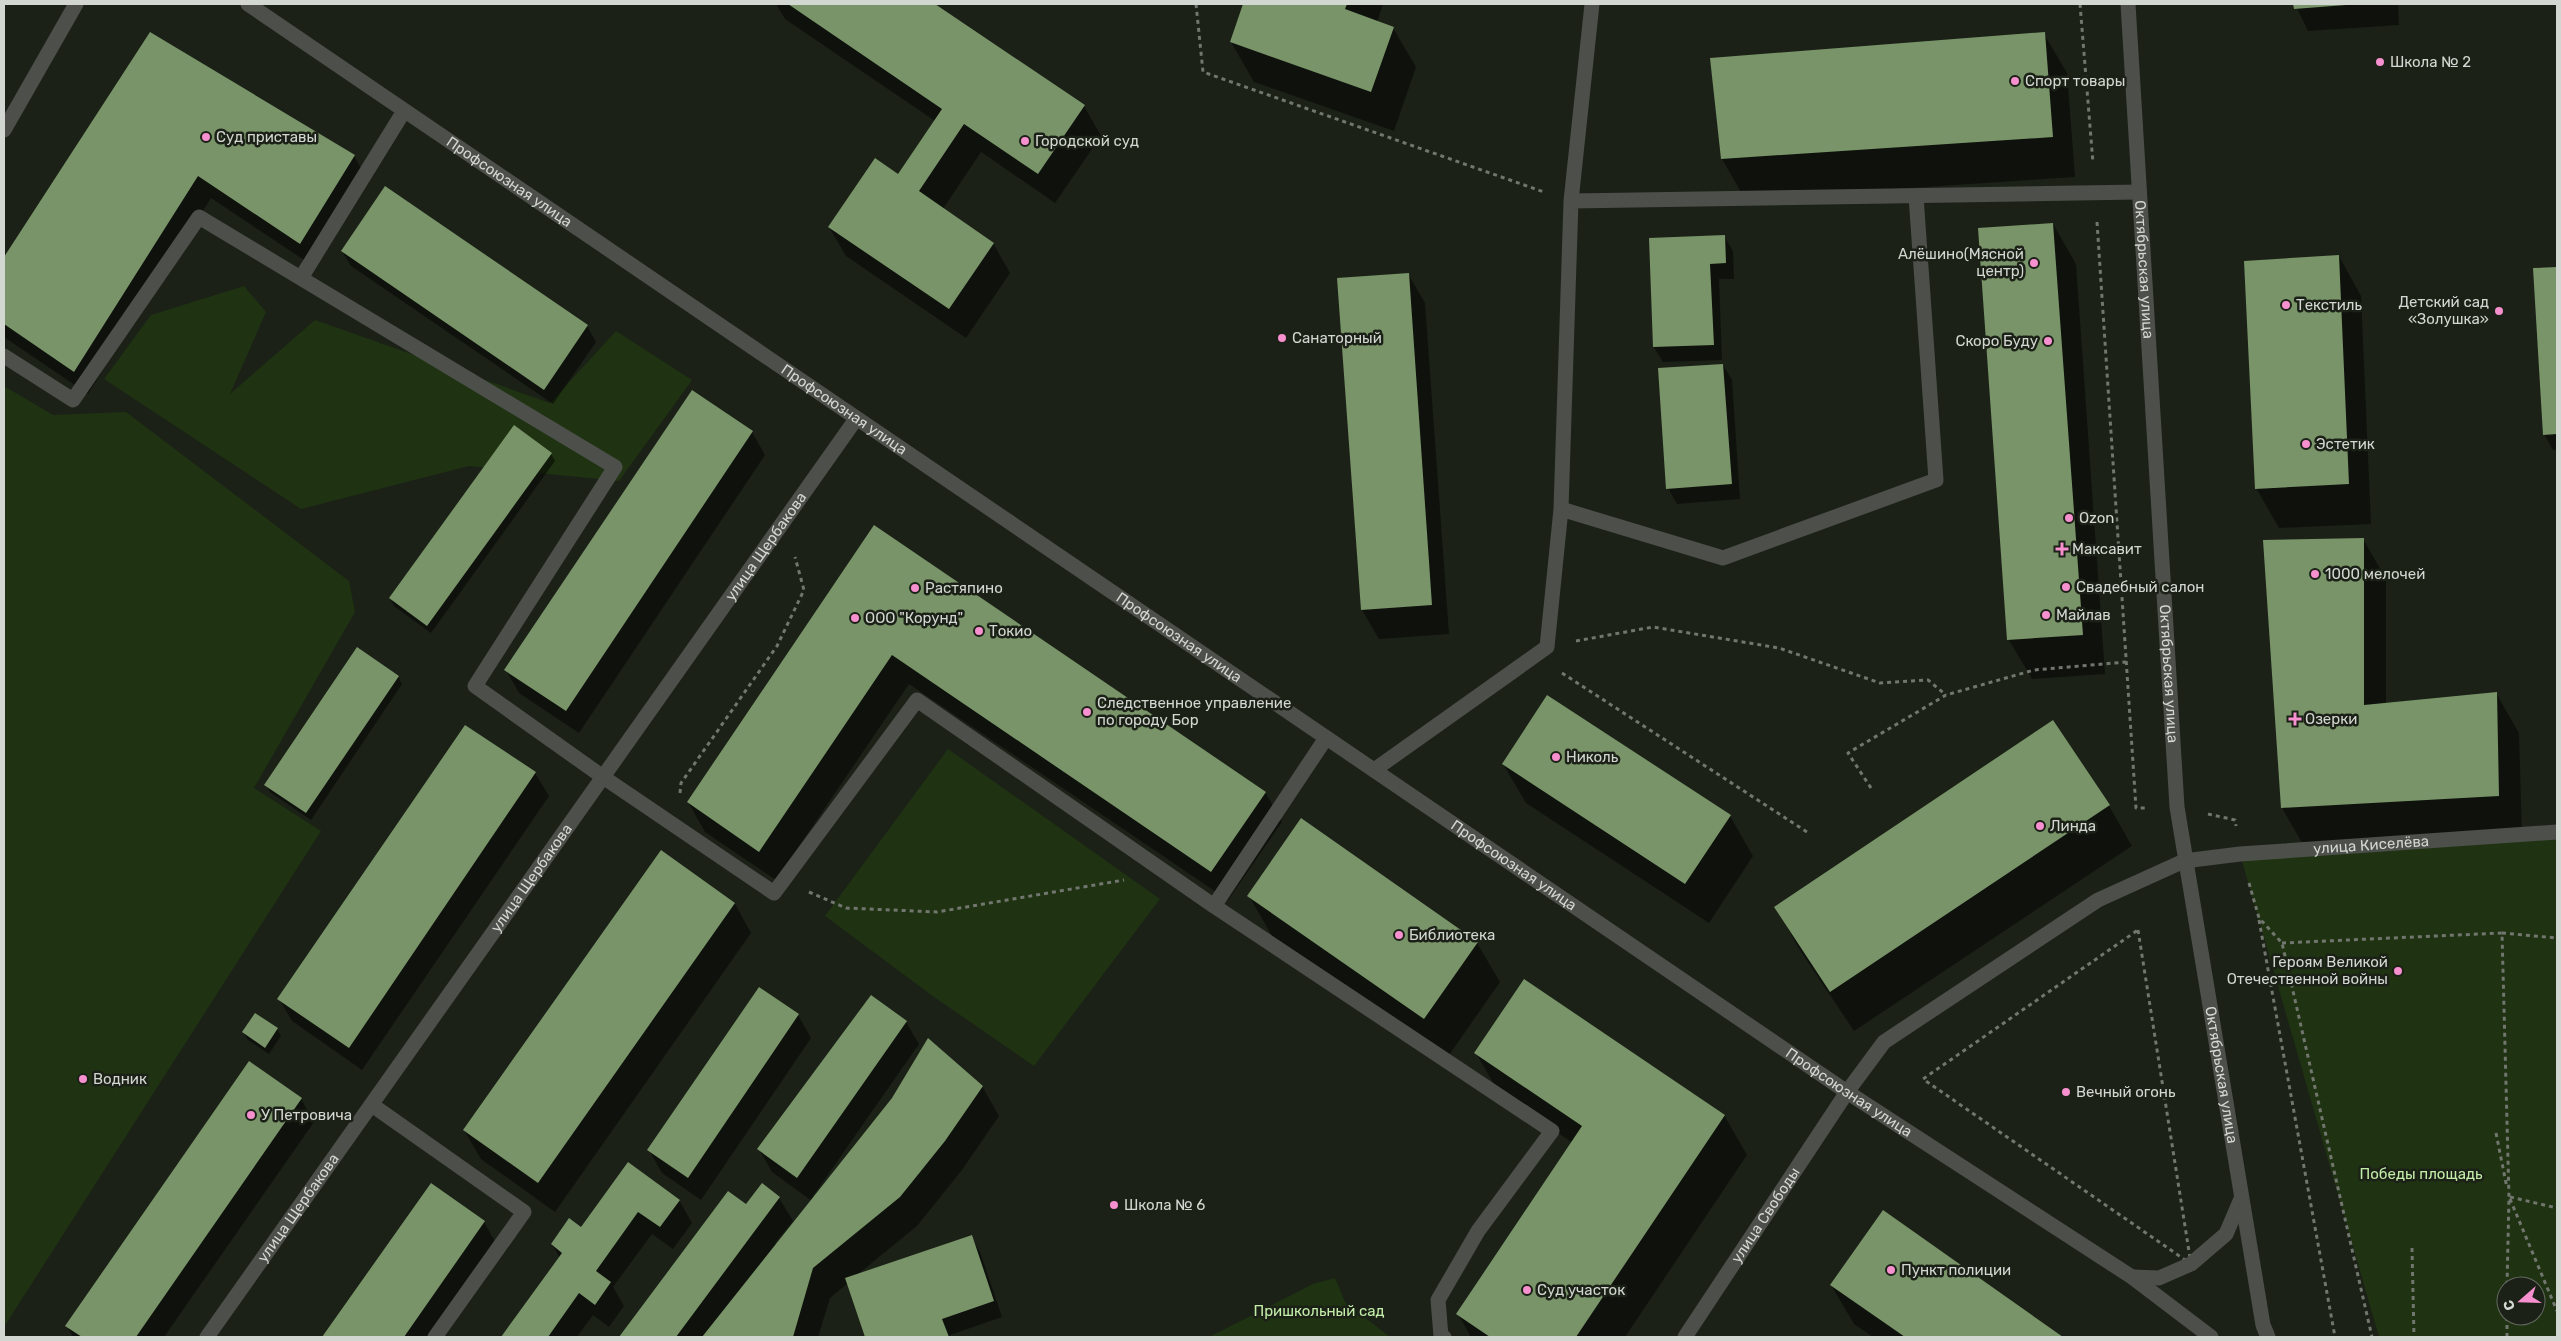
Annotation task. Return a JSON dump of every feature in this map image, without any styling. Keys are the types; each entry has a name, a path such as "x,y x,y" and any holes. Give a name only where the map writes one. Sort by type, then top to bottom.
{"street":[{"path":"4,130 76,4"},
{"name":"Профсоюзная улица","path":"248,4 1847,1092 2132,1277 2211,1337"},
{"path":"1374,770 1541,651 1561,509 1571,201 1592,4"},
{"name":"Октябрьская улица","path":"2128,4 2177,807 2184,861 2241,1199 2263,1325 2268,1337"},
{"path":"301,278 404,110"},
{"path":"1571,201 2139,192"},
{"path":"1561,509 1723,558 1936,480 1916,196"},
{"path":"4,356 72,400 199,217 615,467 476,686 603,777 774,893 917,700 1214,906 1552,1131 1478,1231 1438,1300 1444,1337"},
{"name":"улица Щербакова","path":"207,1337 856,419"},
{"path":"1214,906 1326,738"},
{"name":"улица Киселёва","path":"1847,1092 1884,1042 1907,1025 2098,900 2184,861 2240,854 2557,832"},
{"name":"улица Свободы","path":"1685,1337 1847,1092"},
{"path":"372,1105 524,1212 435,1337"},
{"path":"2132,1277 2160,1278 2191,1264 2226,1234 2241,1199"}],"path":[{"path":"1196,4 1203,72 1571,201"},
{"path":"676,826 681,783 777,646 804,590 785,520"},
{"path":"1541,651 1653,627 1778,648 1880,683 1928,680 1946,695"},
{"path":"1541,651 1806,832"},
{"path":"1871,788 1848,754 1946,695 2034,670 2126,662"},
{"path":"784,881 846,908 937,912 1166,873"},
{"path":"2259,918 2335,1337"},
{"path":"2138,930 2140,940 2191,1264 1923,1079 2138,930"},
{"path":"2372,1337 2282,943 2502,933 2557,938"},
{"path":"2502,933 2509,1197 2507,1276"},
{"path":"2496,1132 2509,1197 2557,1311"},
{"path":"2509,1197 2557,1208"},
{"path":"2412,1248 2414,1337"}],"green space":[{"path":"244,286 266,312 230,394 315,320 550,403 616,331 692,380 619,481 469,466 301,509 104,379 151,315"},
{"name":"Водник","path":"4,386 53,415 126,412 349,581 355,612 254,788 321,831 4,1327"},
{"path":"948,749 1160,899 1034,1066 934,997 825,916"},
{"name":"Победы площадь","path":"2557,837 2557,1337 2379,1337 2240,854"},
{"name":"Пришкольный сад","path":"1335,1278 1345,1302 1390,1337 1209,1337 1313,1284"}],"building":[{"name":"Городской суд","path":"788,4 935,4 1085,105 1038,174 964,124 919,191 994,243 949,309 828,227 875,158 898,174 942,109"},
{"path":"1243,4 1347,4 1345,9 1394,27 1371,92 1230,42"},
{"path":"2293,4 2346,4 2346,5 2294,9"},
{"path":"150,32 355,155 300,244 198,176 74,372 4,324 4,257"},
{"path":"2045,32 2053,137 1721,159 1710,58"},
{"path":"385,186 588,325 544,390 341,251"},
{"path":"2053,223 2083,635 2007,640 1978,228"},
{"path":"1725,235 1726,263 1710,264 1714,345 1653,347 1649,238"},
{"path":"2339,255 2349,484 2255,489 2244,261"},
{"path":"2557,267 2557,434 2543,435 2533,268"},
{"path":"1409,273 1432,605 1361,610 1337,278"},
{"path":"1723,364 1732,484 1666,489 1658,368"},
{"path":"692,390 753,431 566,711 504,670"},
{"path":"514,425 552,453 427,626 389,598"},
{"path":"874,525 1266,792 1211,872 892,655 759,852 687,802"},
{"path":"2364,538 2364,705 2497,692 2499,796 2281,808 2263,540"},
{"path":"357,647 399,676 306,813 264,785"},
{"path":"1547,695 1731,815 1685,884 1502,764"},
{"path":"2053,720 2110,805 1830,992 1774,907"},
{"path":"465,725 536,772 349,1048 277,999"},
{"path":"1301,818 1478,942 1424,1019 1247,896"},
{"path":"661,850 735,903 538,1183 463,1130"},
{"path":"1524,979 1725,1115 1576,1337 1490,1337 1456,1314 1582,1126 1474,1053"},
{"path":"759,987 799,1014 688,1178 647,1150"},
{"path":"871,995 907,1021 797,1178 757,1149"},
{"path":"255,1013 278,1028 265,1048 242,1032"},
{"path":"928,1038 983,1086 945,1141 900,1197 813,1268 793,1337 702,1337 892,1098"},
{"path":"249,1061 302,1098 136,1337 82,1337 65,1326"},
{"path":"628,1162 680,1200 660,1227 638,1212 596,1271 611,1282 595,1305 579,1293 548,1337 501,1337 562,1253 551,1244 569,1218 581,1227"},
{"path":"431,1183 485,1221 404,1337 322,1337"},
{"path":"762,1183 780,1197 676,1337 619,1337 728,1191 746,1204"},
{"path":"1883,1210 2063,1337 1905,1337 1830,1285"},
{"path":"972,1235 994,1301 942,1319 949,1337 865,1337 845,1278"}],"place":[{"name":"Школа № 2","path":"2380,62"},
{"name":"Спорт товары","path":"2015,81"},
{"name":"Суд приставы","path":"206,137"},
{"name":"Городской суд","path":"1025,141"},
{"name":"Алёшино(Мясной центр)","path":"2034,263"},
{"name":"Текстиль","path":"2286,305"},
{"name":"Детский сад «Золушка»","path":"2499,311"},
{"name":"Санаторный","path":"1282,338"},
{"name":"Скоро Буду","path":"2048,341"},
{"name":"Эстетик","path":"2306,444"},
{"name":"Ozon","path":"2069,518"},
{"name":"Максавит","path":"2062,549"},
{"name":"1000 мелочей","path":"2315,574"},
{"name":"Свадебный салон","path":"2066,587"},
{"name":"Растяпино","path":"915,588"},
{"name":"Майлав","path":"2046,615"},
{"name":"ООО \"Корунд\"","path":"855,618"},
{"name":"Токио","path":"979,631"},
{"name":"Следственное управление по городу Бор","path":"1087,712"},
{"name":"Озерки","path":"2295,719"},
{"name":"Николь","path":"1556,757"},
{"name":"Линда","path":"2040,826"},
{"name":"Библиотека","path":"1399,935"},
{"name":"Героям Великой Отечественной войны","path":"2398,971"},
{"name":"Водник","path":"83,1079"},
{"name":"Вечный огонь","path":"2066,1092"},
{"name":"У Петровича","path":"251,1115"},
{"name":"Школа № 6","path":"1114,1205"},
{"name":"Пункт полиции","path":"1891,1270"},
{"name":"Суд участок","path":"1527,1290"}]}
